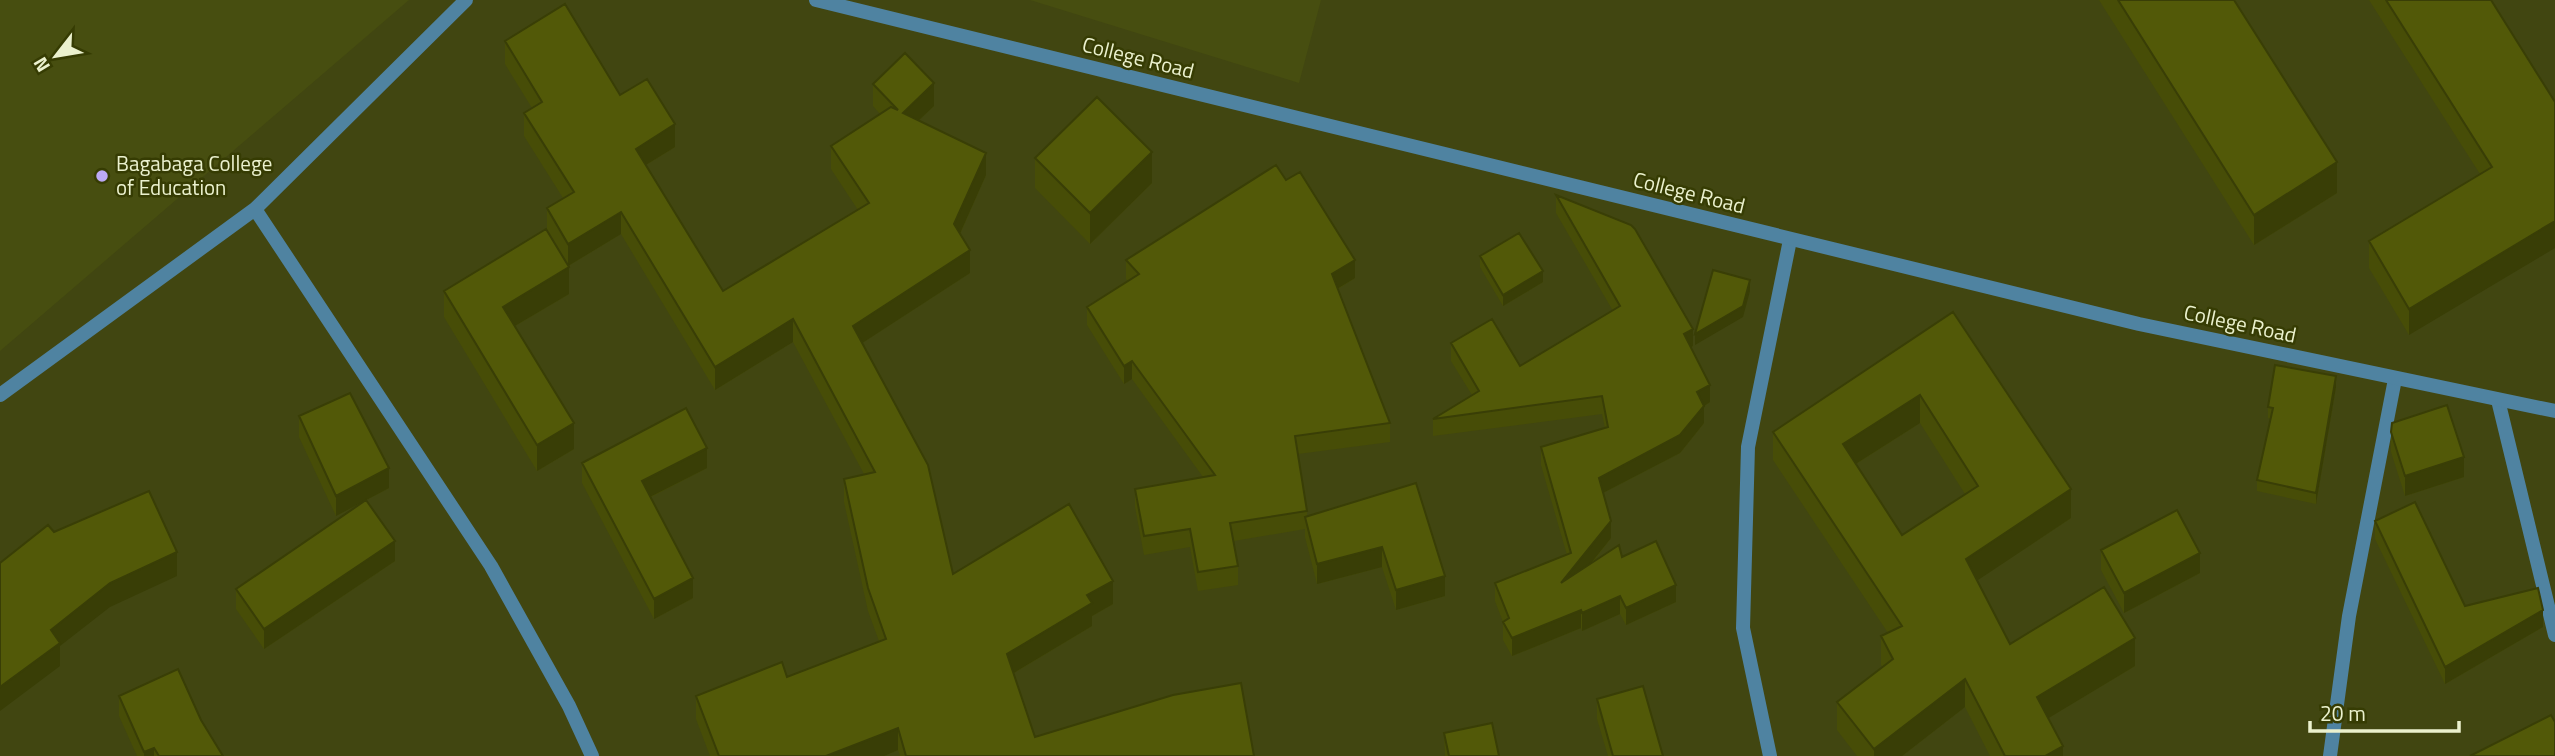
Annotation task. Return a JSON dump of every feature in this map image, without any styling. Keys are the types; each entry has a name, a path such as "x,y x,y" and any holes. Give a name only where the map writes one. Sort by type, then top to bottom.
{"street":[{"path":"0,395 254,209 466,0"},
{"name":"College Road","path":"816,0 2139,324 2555,411"},
{"path":"254,209 491,566 569,706 587,754"},
{"path":"1770,756 1742,628 1748,447 1790,240"},
{"path":"2330,756 2349,616 2395,379"},
{"path":"2498,400 2555,635"}],"shaded area":[{"name":"Bagabaga College of Education","path":"0,0 409,0 0,351"},
{"path":"1030,0 1321,0 1299,83"}],"building":[{"path":"2118,0 2234,0 2337,162 2254,215"},
{"path":"2386,0 2491,0 2555,102 2555,221 2409,309 2369,241 2492,167"},
{"path":"565,4 620,95 647,79 675,124 636,149 723,291 869,203 831,146 891,107 898,110 873,84 905,53 934,83 903,113 986,153 954,224 970,250 853,326 928,465 953,574 1069,504 1113,581 1087,595 1092,603 1007,654 1035,737 1173,695 1241,683 1254,756 906,756 898,728 826,756 719,756 696,696 782,662 787,677 886,639 868,588 844,479 875,472 793,319 715,367 621,212 568,244 547,208 574,192 524,113 542,102 505,41"},
{"path":"1097,97 1152,152 1090,213 1035,158"},
{"path":"1276,165 1286,180 1300,172 1355,260 1332,274 1390,423 1295,436 1307,511 1230,523 1238,566 1198,572 1190,529 1144,536 1135,489 1215,475 1132,361 1124,366 1087,307 1139,274 1126,260"},
{"path":"1556,195 1635,229 1693,329 1684,334 1710,385 1697,392 1704,406 1680,435 1599,478 1611,521 1561,583 1619,545 1622,557 1656,541 1676,585 1626,608 1620,596 1512,638 1503,622 1509,618 1495,583 1571,553 1541,447 1608,427 1602,396 1433,419 1479,391 1451,343 1492,319 1520,366 1620,306"},
{"path":"546,229 569,267 503,307 574,423 537,445 444,291"},
{"path":"1519,233 1543,271 1503,295 1480,256"},
{"path":"1713,270 1750,280 1743,306 1695,334"},
{"path":"1953,312 2071,489 1966,559 2010,644 2104,587 2135,638 2037,697 2063,746 2045,756 2005,756 1965,679 1874,749 1837,702 1893,659 1881,636 1902,626 1773,432","holes":["1920,395 1978,486 1902,535 1843,444"]},
{"path":"2275,365 2336,376 2316,493 2257,480 2273,408 2268,407"},
{"path":"350,393 389,468 336,496 299,416"},
{"path":"2447,405 2464,457 2405,476 2391,432 2392,423"},
{"path":"686,408 707,448 642,481 693,578 654,599 582,463"},
{"path":"1416,483 1445,576 1396,590 1382,547 1317,564 1305,517"},
{"path":"149,491 177,552 110,583 51,630 60,643 0,687 0,563 48,525 54,532"},
{"path":"366,500 395,541 264,629 236,589"},
{"path":"2415,502 2465,606 2538,588 2543,610 2445,667 2375,521"},
{"path":"2177,510 2200,553 2124,593 2101,550"},
{"path":"178,669 201,720 223,756 159,756 154,748 144,752 119,696"},
{"path":"1643,686 1663,756 1613,756 1597,699"},
{"path":"2551,715 2555,722 2555,756 2470,756"},
{"path":"1492,723 1499,756 1449,756 1444,733"}],"place":[{"name":"Bagabaga College of Education","path":"102,176"}]}
